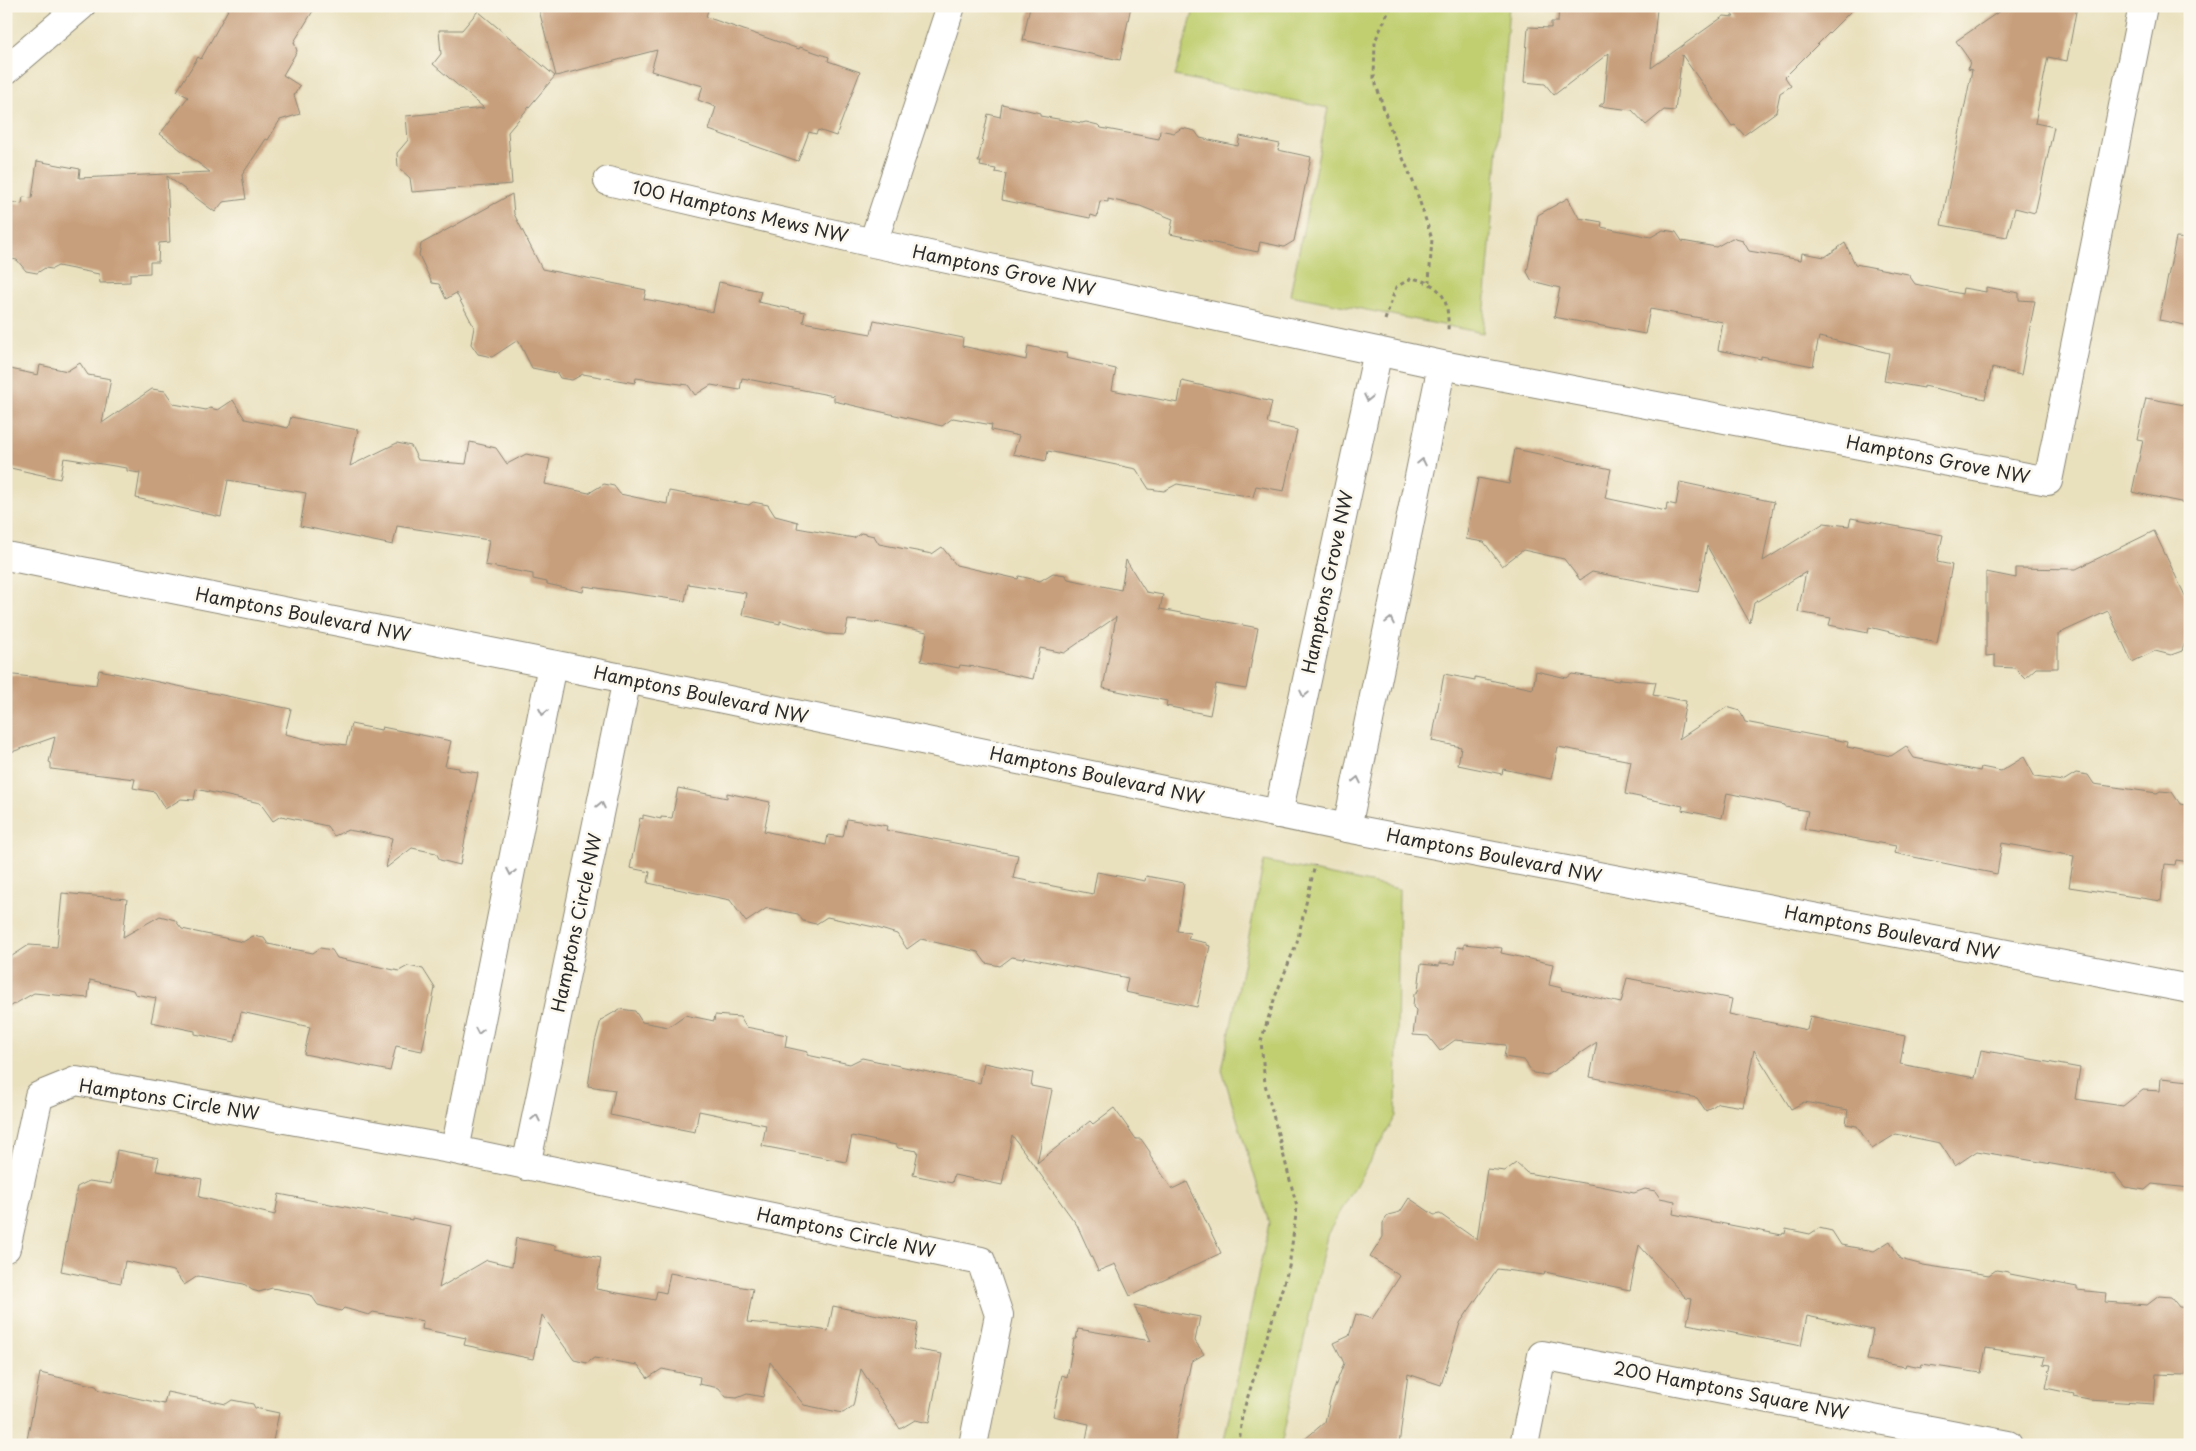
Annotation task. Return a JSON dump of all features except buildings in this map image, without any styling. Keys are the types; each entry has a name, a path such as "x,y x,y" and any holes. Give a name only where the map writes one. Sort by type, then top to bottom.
{"street":[{"path":"6,70 82,6"},
{"path":"873,243 951,6"},
{"name":"Hamptons Grove NW","path":"873,243 1442,365 2048,481 2143,6"},
{"name":"100 Hamptons Mews NW","path":"608,181 873,243"},
{"name":"Hamptons Grove NW","path":"1278,814 1378,350"},
{"path":"1347,828 1442,365"},
{"name":"Hamptons Boulevard NW","path":"6,556 627,679 1347,828 2190,989"},
{"path":"455,1150 552,665"},
{"name":"Hamptons Circle NW","path":"526,1166 627,679"},
{"name":"Hamptons Circle NW","path":"6,1248 39,1096 76,1081 455,1150 981,1261 999,1314 973,1445"},
{"name":"200 Hamptons Square NW","path":"1524,1445 1542,1355 2008,1445"}],"path":[{"path":"1391,6 1375,41 1374,78 1389,125 1414,184 1432,239 1429,282"},
{"path":"1378,350 1385,320 1396,287 1412,278 1429,282 1441,291 1449,312 1448,334 1442,365"},
{"path":"1239,1445 1242,1415 1289,1267 1297,1208 1264,1084 1261,1041 1275,997 1297,942 1315,864"}],"green space":[{"path":"1195,6 1509,6 1483,333 1290,295 1328,108 1175,76"},
{"path":"1264,861 1399,889 1396,1116 1327,1235 1281,1445 1223,1445 1269,1223 1222,1070"}]}
